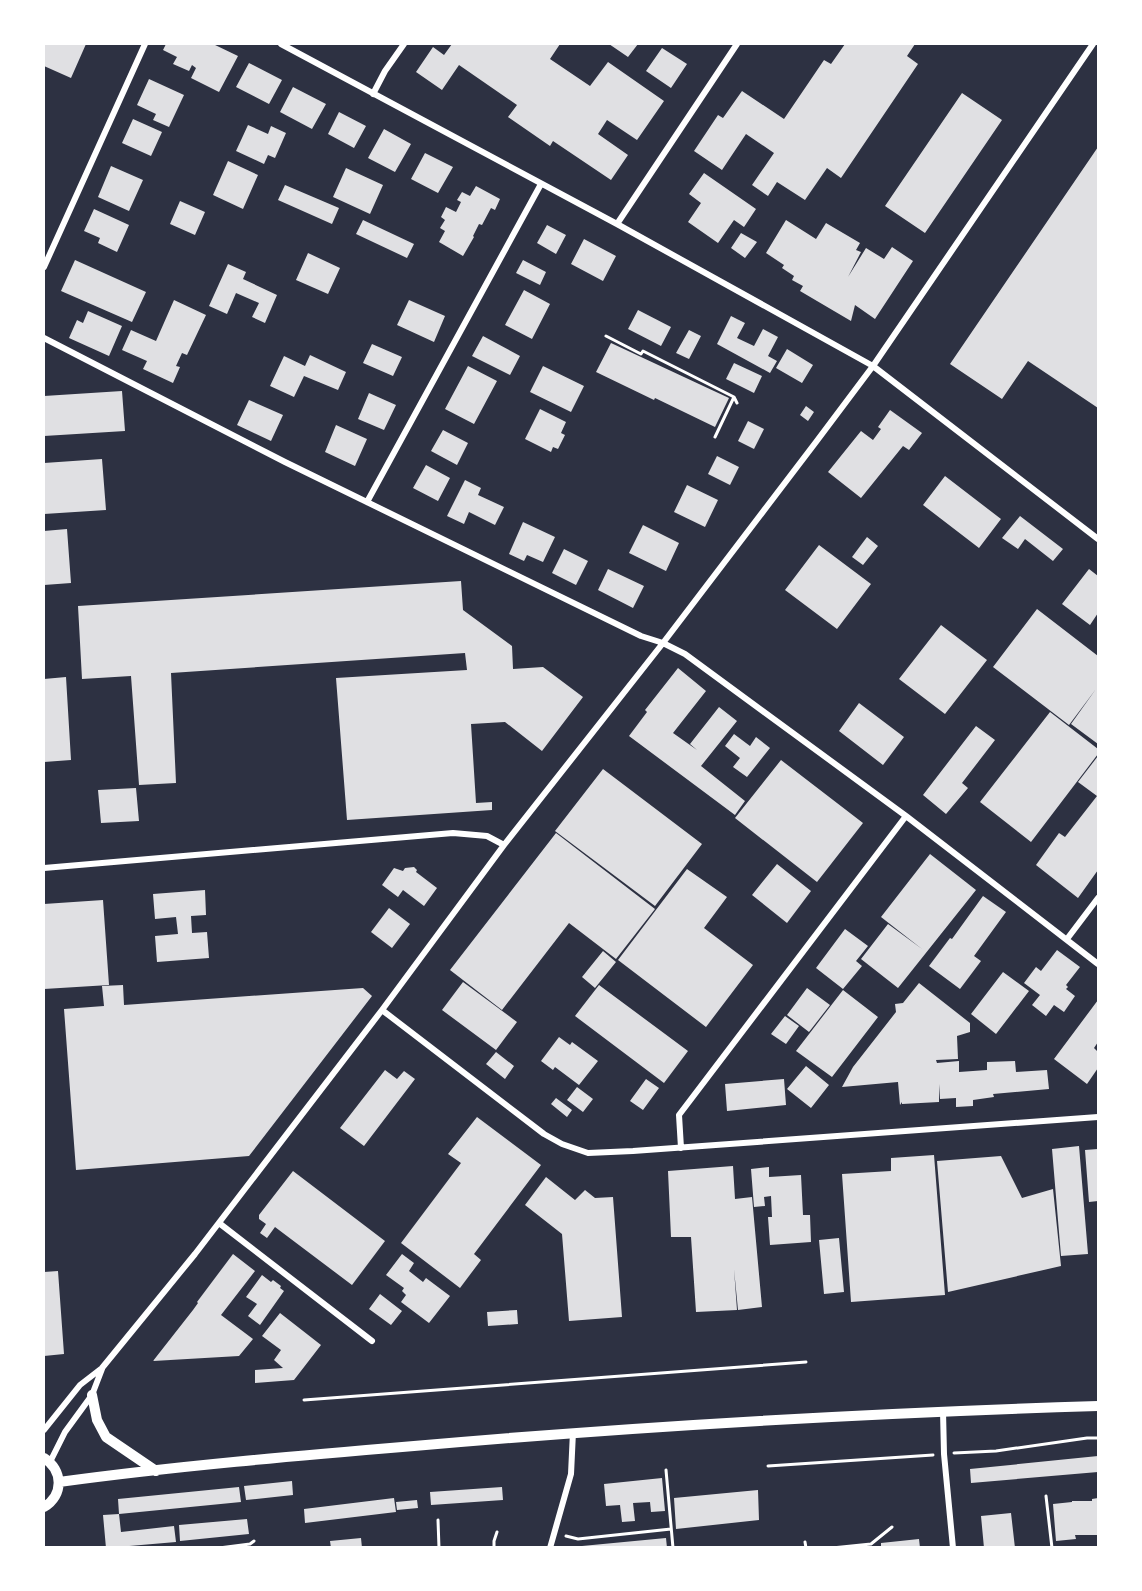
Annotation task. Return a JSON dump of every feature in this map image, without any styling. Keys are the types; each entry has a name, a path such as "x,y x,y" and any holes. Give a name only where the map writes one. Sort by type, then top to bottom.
{"street":[{"path":"44,267 145,44"},
{"path":"281,44 616,224 873,366 1098,539"},
{"path":"373,94 385,71 404,44"},
{"path":"616,224 737,44"},
{"path":"44,1430 80,1385 102,1368 219,1223 382,1010 504,845 663,643 873,366 1093,44"},
{"path":"367,502 541,184"},
{"path":"44,338 285,462 641,636 663,643 685,654 906,816 1098,964"},
{"path":"681,1148 680,1114 906,816"},
{"path":"44,868 453,833 487,836 504,845"},
{"path":"1067,939 1098,898"},
{"path":"382,1010 544,1134 562,1144 588,1153 1098,1117"},
{"path":"219,1223 372,1341"},
{"path":"44,1507 56,1495 59,1482 56,1468 47,1460 92,1395 102,1368"},
{"path":"92,1395 97,1420 106,1437 156,1471"},
{"path":"59,1482 301,1456 573,1432 943,1411 1098,1406"},
{"path":"943,1411 944,1454 953,1548"},
{"path":"550,1548 571,1474 573,1432"}],"path":[{"path":"606,336 641,354 643,351 734,397 736,403"},
{"path":"715,436 734,397"},
{"path":"304,1400 806,1362"},
{"path":"666,1470 674,1548"},
{"path":"1046,1496 1052,1548"},
{"path":"438,1520 439,1548"},
{"path":"832,1548 871,1544 892,1527"},
{"path":"555,1533 578,1539 671,1529"},
{"path":"494,1548 497,1532"},
{"path":"851,1539 852,1546"},
{"path":"219,1548 250,1544 254,1541"},
{"path":"805,1542 806,1548"}],"building":[{"path":"44,44 86,44 71,78 44,66"},
{"path":"166,44 213,44 238,56 219,92 191,78 196,68 192,65 189,71 173,64 177,57 163,50"},
{"path":"452,44 560,44 550,59 590,86 608,62 664,101 637,140 607,120 598,134 628,155 611,180 553,141 550,146 508,117 517,105 459,65 442,90 416,72 433,47 444,55"},
{"path":"609,44 638,44 628,57"},
{"path":"845,44 915,44 907,56 918,64 841,178 827,168 805,200 777,182 768,196 752,185 774,153 746,134 722,170 694,151 718,115 723,118 742,91 784,119 824,60 831,64"},
{"path":"662,48 687,64 671,88 646,71"},
{"path":"249,63 282,80 269,104 236,87"},
{"path":"149,79 184,95 169,127 153,120 156,114 137,105"},
{"path":"293,87 326,104 312,129 280,112"},
{"path":"962,93 1002,120 925,233 885,206"},
{"path":"339,112 366,126 354,148 328,134"},
{"path":"133,119 162,132 151,156 122,143"},
{"path":"248,125 268,134 271,126 286,133 275,158 268,155 264,164 236,151"},
{"path":"384,129 411,144 395,172 368,158"},
{"path":"1098,147 1098,408 1028,361 1002,399 950,364"},
{"path":"425,153 453,167 438,193 411,179"},
{"path":"228,161 258,175 243,209 213,195"},
{"path":"111,166 143,180 129,211 98,197"},
{"path":"346,168 383,185 370,214 333,197"},
{"path":"704,173 756,209 744,227 734,220 718,243 688,222 701,203 689,194"},
{"path":"285,185 339,208 332,224 278,200"},
{"path":"476,186 500,199 495,210 491,208 482,225 479,224 463,256 439,242 445,231 440,228 445,220 441,217 446,207 456,212 461,202 457,200 462,192 470,196"},
{"path":"180,201 205,212 195,235 170,224"},
{"path":"94,209 129,225 117,252 98,243 100,238 84,231"},
{"path":"363,220 414,244 407,258 356,234"},
{"path":"786,220 816,239 826,223 860,243 856,250 861,252 848,277 866,248 884,259 892,247 913,261 875,319 855,305 851,321 800,291 803,286 792,280 794,276 782,268 784,265 766,253"},
{"path":"547,225 566,235 556,254 537,243"},
{"path":"741,233 757,242 745,258 731,248"},
{"path":"584,239 616,256 603,281 571,264"},
{"path":"308,253 340,268 328,294 296,280"},
{"path":"75,260 146,292 132,322 61,291"},
{"path":"523,260 546,272 540,285 516,273"},
{"path":"228,264 246,272 243,279 277,295 265,323 252,317 259,303 236,293 227,314 209,306"},
{"path":"524,290 550,304 532,339 505,325"},
{"path":"174,300 206,315 187,355 182,353 176,366 180,367 173,383 143,369 147,361 122,350 131,330 156,341"},
{"path":"409,300 445,316 434,342 397,325"},
{"path":"638,310 671,327 661,346 628,329"},
{"path":"88,311 122,326 109,356 69,338 77,320 83,323"},
{"path":"731,316 745,323 737,338 754,346 763,329 778,337 768,356 777,361 770,373 717,344"},
{"path":"689,330 701,336 689,359 676,353"},
{"path":"483,336 520,356 510,375 472,356"},
{"path":"611,343 729,398 715,427 596,372"},
{"path":"372,344 402,357 393,376 363,363"},
{"path":"787,349 813,365 802,383 776,368"},
{"path":"310,355 346,372 338,390 304,376 294,397 270,386 284,356 305,366"},
{"path":"734,363 762,376 754,393 726,379"},
{"path":"468,366 497,381 474,424 445,409"},
{"path":"543,366 584,386 571,412 530,392"},
{"path":"122,391 125,431 44,436 44,396"},
{"path":"369,393 396,405 384,430 358,419"},
{"path":"249,400 283,415 271,441 237,425"},
{"path":"806,406 814,412 808,421 800,415"},
{"path":"540,409 566,422 561,433 565,435 558,449 553,447 551,452 525,439"},
{"path":"890,410 922,433 909,450 903,446 861,498 828,472 861,431 873,440 881,429 878,427"},
{"path":"748,421 764,429 754,449 738,441"},
{"path":"336,425 367,439 355,466 325,452"},
{"path":"443,430 468,443 457,465 431,451"},
{"path":"717,456 739,467 730,485 708,474"},
{"path":"102,459 106,510 44,514 44,463"},
{"path":"426,465 450,478 438,501 413,488"},
{"path":"945,476 1001,519 979,548 923,505"},
{"path":"465,480 481,488 478,495 504,507 495,525 469,512 464,524 447,516"},
{"path":"687,485 718,500 705,527 674,512"},
{"path":"1020,516 1063,549 1053,561 1025,539 1018,549 1002,538"},
{"path":"523,522 555,537 543,562 527,555 524,561 509,554"},
{"path":"643,525 679,543 666,571 629,553"},
{"path":"67,529 71,583 44,585 44,531"},
{"path":"867,537 878,546 863,565 852,557"},
{"path":"819,545 871,584 837,629 785,590"},
{"path":"564,549 588,561 576,585 552,573"},
{"path":"608,569 644,586 633,608 598,590"},
{"path":"1089,569 1098,576 1098,613 1090,625 1062,604"},
{"path":"461,581 463,610 512,646 513,669 543,667 583,697 542,751 505,722 471,724 476,803 492,802 492,810 347,820 336,678 467,670 465,653 171,673 176,783 139,785 131,676 82,679 78,606"},
{"path":"1037,609 1098,656 1098,744 1071,724 1096,689 1069,725 993,667"},
{"path":"941,625 987,660 945,714 899,679"},
{"path":"678,668 706,691 673,733 697,750 690,744 719,707 737,721 701,766 745,801 735,815 629,736 647,712 645,710"},
{"path":"66,677 71,760 44,762 44,679"},
{"path":"859,703 904,737 883,765 839,731"},
{"path":"1050,712 1098,749 1098,754 1031,842 980,802"},
{"path":"976,726 995,740 962,783 968,788 946,814 923,795"},
{"path":"734,734 750,746 756,737 770,748 747,777 733,767 740,758 725,746"},
{"path":"1098,756 1098,870 1078,898 1036,865 1059,833 1065,837 1097,796 1078,782"},
{"path":"781,760 863,823 817,882 735,818"},
{"path":"603,769 702,844 655,906 555,831"},
{"path":"136,788 139,821 101,823 98,790"},
{"path":"556,833 655,909 616,959 569,923 502,1010 450,970"},
{"path":"930,854 976,890 898,988 861,959 888,924 922,949 881,917"},
{"path":"777,864 811,891 787,923 752,895"},
{"path":"414,867 416,872 437,888 424,906 403,890 398,897 382,885 394,868 403,871 405,868"},
{"path":"687,869 727,897 704,928 753,965 706,1027 618,960"},
{"path":"205,890 206,915 191,916 192,933 207,932 209,958 157,962 155,936 178,934 176,917 155,919 153,894"},
{"path":"983,896 1006,912 974,956 981,961 960,989 929,966"},
{"path":"103,900 109,985 44,989 44,904"},
{"path":"389,908 410,924 392,948 371,932"},
{"path":"845,929 868,946 856,961 862,966 843,989 816,968"},
{"path":"1057,950 1080,967 1066,985 1068,987 1066,989 1075,996 1064,1012 1054,1005 1046,1016 1032,1005 1040,995 1024,983 1036,967 1041,971"},
{"path":"603,951 616,962 595,988 582,977"},
{"path":"1003,972 1029,991 996,1034 971,1014"},
{"path":"463,982 517,1022 496,1050 442,1010"},
{"path":"919,983 970,1023 970,1032 957,1036 958,1059 936,1060 937,1063 959,1061 959,1072 987,1070 987,1062 1015,1061 1016,1072 1047,1070 1049,1089 993,1094 994,1097 973,1100 973,1106 956,1107 956,1098 940,1099 939,1084 939,1102 902,1104 902,1102 900,1105 898,1082 842,1087 853,1067 896,1012 895,1004 903,1003"},
{"path":"123,985 124,1005 363,988 372,996 249,1156 76,1170 64,1009 104,1006 102,986"},
{"path":"599,985 688,1051 664,1083 575,1016"},
{"path":"807,988 830,1005 809,1032 787,1015"},
{"path":"843,990 878,1017 832,1077 796,1051"},
{"path":"1098,1000 1098,1042 1094,1048 1098,1052 1098,1068 1087,1084 1054,1059"},
{"path":"785,1016 799,1026 786,1044 771,1034"},
{"path":"559,1037 570,1045 572,1042 598,1061 579,1085 555,1067 553,1070 541,1061"},
{"path":"496,1052 514,1066 505,1079 486,1064"},
{"path":"806,1066 829,1085 811,1108 787,1089"},
{"path":"385,1070 397,1079 404,1071 415,1079 364,1146 340,1128"},
{"path":"646,1079 659,1088 643,1110 630,1101"},
{"path":"784,1079 786,1105 727,1111 725,1084"},
{"path":"577,1087 593,1099 583,1112 567,1100"},
{"path":"556,1098 572,1110 567,1117 551,1104"},
{"path":"477,1117 541,1165 474,1254 481,1260 460,1288 401,1243 461,1163 448,1154"},
{"path":"1079,1146 1088,1254 1061,1256 1052,1149"},
{"path":"1098,1149 1098,1201 1089,1202 1085,1150"},
{"path":"934,1155 945,1295 851,1302 842,1174 891,1171 891,1158"},
{"path":"1001,1156 1022,1198 1053,1189 1061,1266 948,1292 937,1161"},
{"path":"733,1166 735,1199 752,1197 762,1307 738,1310 734,1269 737,1310 696,1312 691,1237 671,1237 668,1171"},
{"path":"769,1167 769,1177 801,1175 803,1215 810,1215 811,1242 770,1245 768,1217 772,1217 771,1196 764,1197 765,1206 754,1207 751,1169"},
{"path":"293,1171 385,1241 352,1285 275,1227 267,1238 260,1233 266,1224 259,1219 259,1215"},
{"path":"546,1177 575,1200 585,1190 595,1198 613,1197 622,1317 569,1321 562,1234 525,1205"},
{"path":"839,1238 844,1292 824,1294 819,1240"},
{"path":"233,1254 255,1271 221,1315 253,1339 239,1356 153,1361 193,1310"},
{"path":"402,1254 414,1263 409,1271 423,1282 426,1278 450,1296 429,1323 401,1302 406,1295 402,1291 404,1288 386,1275"},
{"path":"58,1271 64,1354 44,1356 44,1272"},
{"path":"262,1275 271,1282 273,1280 284,1291 260,1325 248,1316 257,1304 246,1297"},
{"path":"380,1294 402,1311 391,1325 369,1309"},
{"path":"517,1310 518,1324 488,1326 487,1312"},
{"path":"280,1313 321,1345 294,1380 255,1383 255,1370 283,1368 274,1360 281,1350 262,1336"},
{"path":"1098,1456 1098,1472 971,1483 970,1469"},
{"path":"662,1478 665,1511 651,1512 650,1502 633,1503 635,1521 622,1522 620,1505 606,1506 604,1484"},
{"path":"292,1481 293,1495 246,1500 244,1486"},
{"path":"239,1487 241,1502 119,1514 118,1499"},
{"path":"502,1487 503,1500 431,1505 430,1492"},
{"path":"758,1490 759,1520 676,1529 674,1498"},
{"path":"394,1498 396,1512 305,1523 304,1509"},
{"path":"1098,1498 1098,1535 1075,1535 1076,1539 1056,1541 1053,1504 1092,1501"},
{"path":"417,1500 418,1508 397,1510 396,1502"},
{"path":"1011,1513 1015,1548 984,1548 981,1516"},
{"path":"119,1514 121,1532 174,1526 176,1542 106,1548 103,1515"},
{"path":"247,1519 249,1534 180,1541 179,1525"},
{"path":"361,1538 362,1548 331,1548 330,1541"},
{"path":"666,1538 667,1548 582,1548 582,1546"},
{"path":"919,1539 920,1548 881,1548 881,1543"}]}
